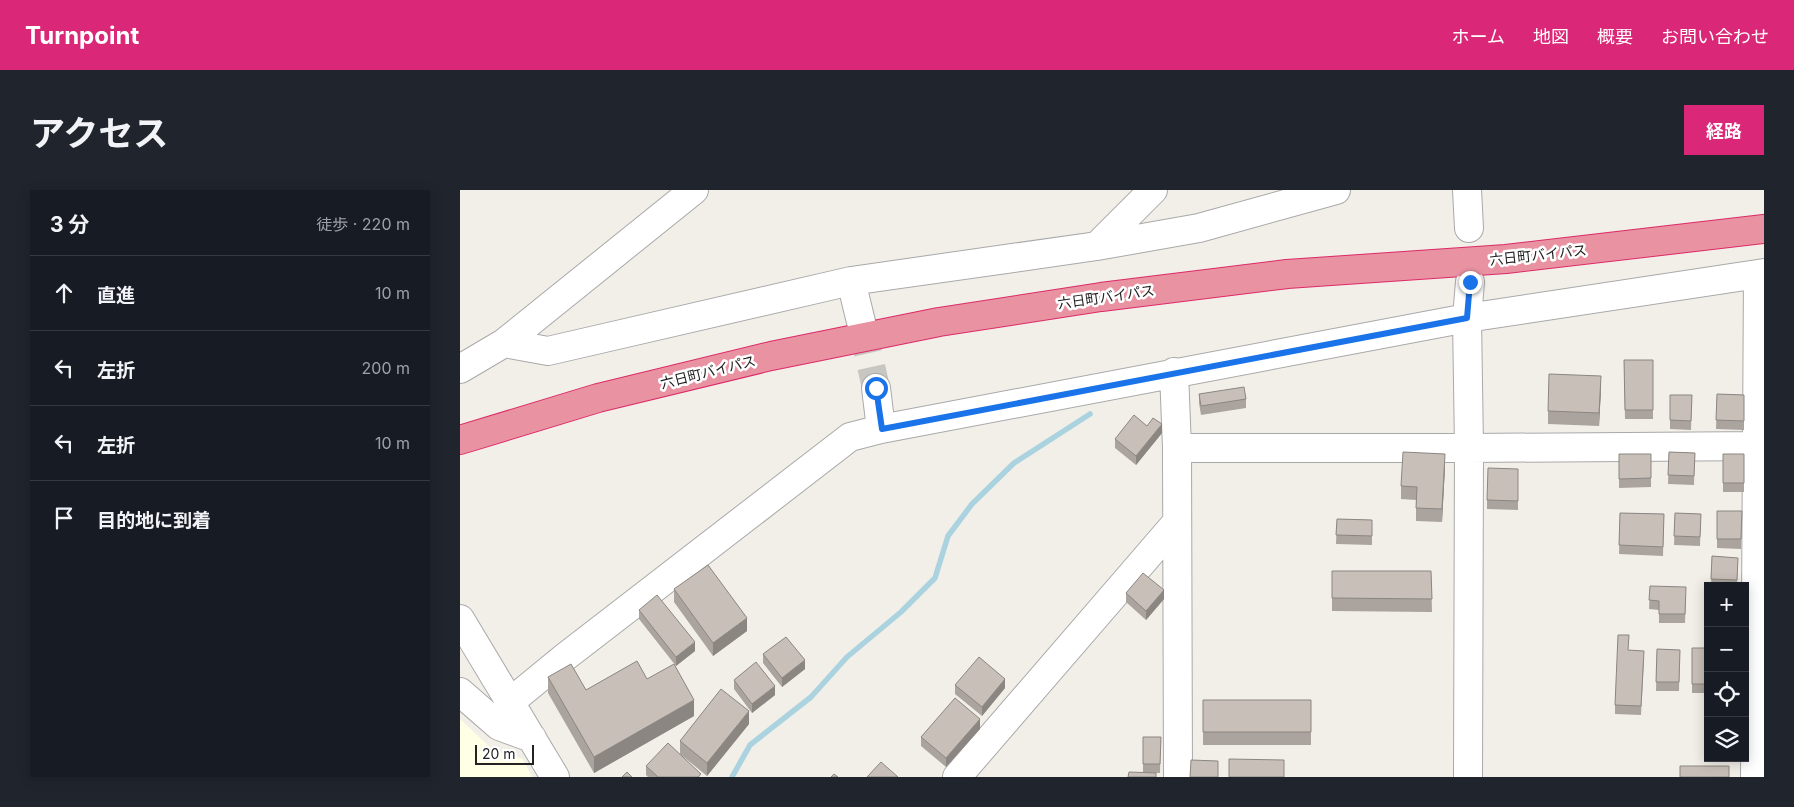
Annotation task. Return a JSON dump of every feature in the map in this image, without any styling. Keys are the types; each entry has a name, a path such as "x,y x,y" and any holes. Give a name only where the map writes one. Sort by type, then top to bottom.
{"highway":[{"name":"六日町バイパス","path":"460,440 589,401 637,389 771,356 939,322 1101,297 1287,274 1506,259 1764,229"}],"street":[{"path":"460,369 504,343 694,190"},
{"path":"1097,246 1153,190"},
{"path":"504,343 548,351 851,281 1097,246 1199,228 1336,190"},
{"path":"1467,190 1469,228"},
{"path":"509,703 565,657 850,437 882,429 1174,372 1467,318 1761,274 1761,446 1755,777"},
{"path":"851,281 862,326"},
{"path":"1468,777 1469,448 1467,318 1470,282"},
{"path":"1174,372 1177,448 1178,777"},
{"path":"876,388 882,429"},
{"path":"1177,448 1761,446"},
{"path":"957,777 1177,522"},
{"path":"460,619 555,777"},
{"path":"460,692 500,726 532,738"}],"shaded area":[{"path":"460,719 494,751 523,759 532,777 460,777"}],"building":[{"path":"1624,360 1653,360 1653,410 1625,410"},
{"path":"1549,374 1601,376 1599,413 1548,411"},
{"path":"1244,387 1246,399 1201,406 1199,394"},
{"path":"1717,394 1744,395 1744,421 1716,420"},
{"path":"1670,395 1692,395 1691,421 1670,420"},
{"path":"1134,415 1147,426 1153,418 1162,424 1136,456 1115,439"},
{"path":"1403,452 1445,454 1442,509 1416,508 1417,487 1401,486"},
{"path":"1669,452 1695,453 1694,476 1668,475"},
{"path":"1619,454 1651,454 1651,478 1619,479"},
{"path":"1723,454 1744,454 1744,483 1723,483"},
{"path":"1488,468 1518,469 1518,501 1487,500"},
{"path":"1717,511 1742,511 1741,539 1717,539"},
{"path":"1620,513 1664,514 1663,547 1619,545"},
{"path":"1675,513 1701,514 1700,537 1674,536"},
{"path":"1337,519 1372,520 1372,536 1336,535"},
{"path":"1712,556 1738,558 1737,580 1711,579"},
{"path":"708,565 747,618 713,643 674,589"},
{"path":"1332,571 1431,571 1432,599 1332,598"},
{"path":"1143,573 1164,590 1146,611 1126,593"},
{"path":"1650,586 1686,587 1685,614 1659,614 1659,601 1649,600"},
{"path":"657,595 695,642 676,657 639,610"},
{"path":"1618,635 1629,635 1628,650 1644,651 1641,706 1615,705"},
{"path":"786,637 805,660 782,678 763,654"},
{"path":"1692,648 1704,648 1704,684 1692,684"},
{"path":"1657,649 1680,650 1679,682 1656,682"},
{"path":"979,657 1005,679 982,707 955,685"},
{"path":"637,661 647,679 674,664 694,700 594,757 548,677 571,664 586,690"},
{"path":"756,662 775,686 752,704 734,680"},
{"path":"721,689 749,711 707,763 680,741"},
{"path":"955,698 980,719 946,758 921,737"},
{"path":"1203,700 1311,700 1311,732 1203,732"},
{"path":"1143,737 1161,737 1160,764 1143,764"},
{"path":"668,743 701,774 698,777 658,777 646,766"},
{"path":"1229,759 1284,760 1284,777 1229,777"},
{"path":"1191,760 1218,761 1218,777 1190,777"},
{"path":"881,762 898,777 867,777"},
{"path":"1680,766 1729,766 1729,777 1680,777"},
{"path":"627,772 632,777 622,777"},
{"path":"1129,772 1156,773 1156,777 1128,777"}],"waterway":[{"path":"732,777 750,745 811,697 847,657 901,612 935,578 948,536 972,504 1014,463 1090,414"}],"tunnel":[{"path":"862,326 876,388"}],"route":[{"path":"876,388 882,429 1174,372 1467,318 1470,282"}]}
